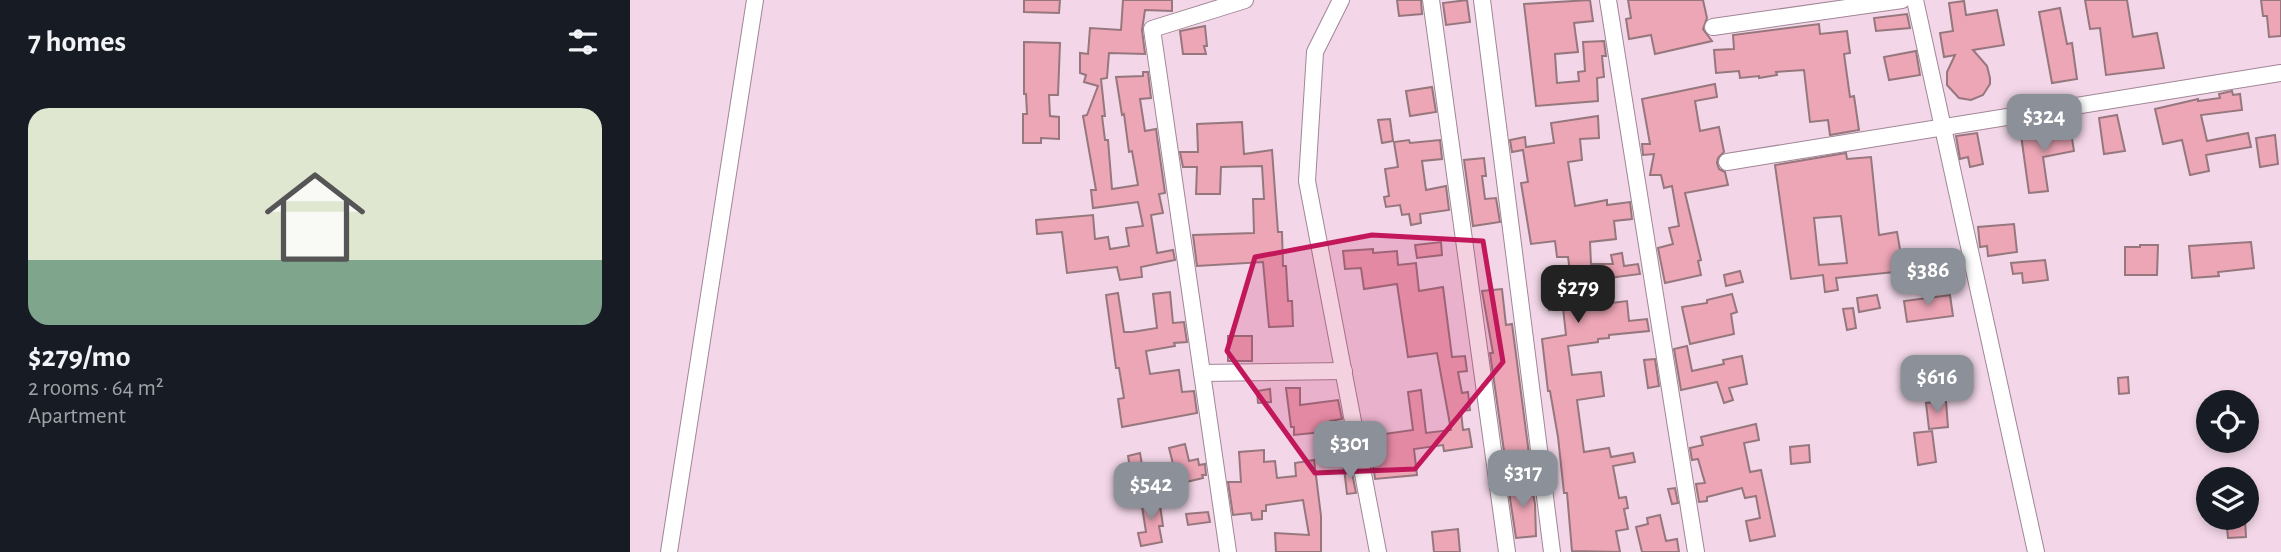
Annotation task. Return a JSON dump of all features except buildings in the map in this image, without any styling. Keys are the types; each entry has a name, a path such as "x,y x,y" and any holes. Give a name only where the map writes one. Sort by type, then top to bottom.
{"street":[{"path":"668,552 755,0"},
{"path":"1228,552 1152,29 1245,0"},
{"path":"1341,0 1315,52 1307,181 1378,552"},
{"path":"1431,0 1507,552"},
{"path":"1482,0 1552,552"},
{"path":"1608,0 1696,552"},
{"path":"1713,27 1902,0"},
{"path":"1915,0 1945,127 2036,552"},
{"path":"1727,162 2281,73"},
{"path":"1202,373 1343,371"}],"highlighted area":[{"path":"1372,235 1483,241 1503,362 1415,469 1315,473 1227,351 1255,257"}]}
